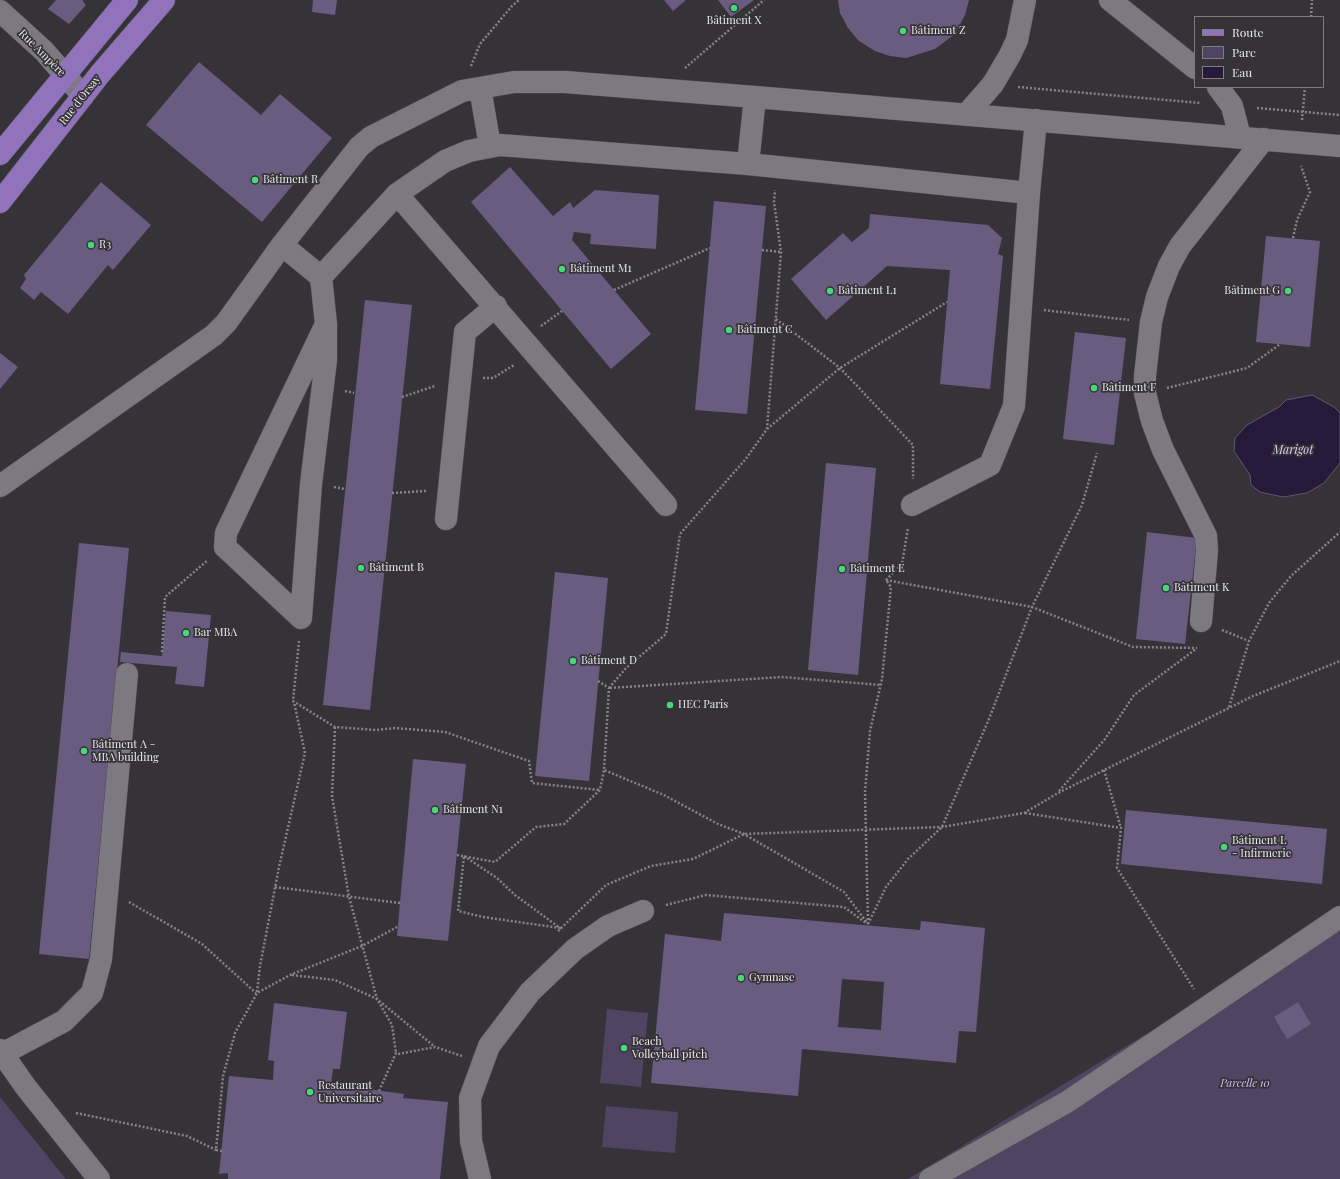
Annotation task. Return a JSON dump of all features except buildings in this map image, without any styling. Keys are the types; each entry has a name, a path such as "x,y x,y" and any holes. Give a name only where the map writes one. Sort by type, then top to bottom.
{"main road":[{"path":"0,154 64,74 127,0"},
{"name":"Rue d'Orsay","path":"0,202 83,96 164,0"}],"street":[{"path":"966,115 993,84 1017,40 1024,0"},
{"path":"1110,0 1194,67"},
{"name":"Rue Ampère","path":"0,11 44,51 83,96"},
{"path":"0,486 214,335 226,323 282,245 359,147 370,137 471,90 514,82 532,81 755,97 1340,146"},
{"path":"1219,88 1232,106 1240,137"},
{"path":"471,90 490,146"},
{"path":"748,164 755,97"},
{"path":"912,505 990,465 1014,406 1029,193 1036,120"},
{"path":"1201,621 1207,550 1206,536 1163,450 1152,421 1145,393 1151,322 1157,297 1169,266 1180,246 1264,139"},
{"path":"320,278 397,194 444,161 469,151 490,146 500,145 748,164 1029,193"},
{"path":"397,194 496,306 666,505"},
{"path":"282,245 320,278 326,324 326,360 311,484 301,618"},
{"path":"446,519 465,332 496,306"},
{"path":"301,618 225,547 226,533 326,324"},
{"path":"99,1179 40,1105 1,1052 64,1021 92,993 101,959 127,674"},
{"path":"480,1179 472,1141 470,1098 489,1046 530,992 575,949 608,926 643,911"},
{"path":"930,1179 1067,1102 1340,917"}],"path":[{"path":"471,90 480,44 512,6 519,0"},
{"path":"680,91 682,71 764,0"},
{"path":"1311,16 1312,0"},
{"path":"993,84 1340,115"},
{"path":"1293,238 1297,220 1310,192 1299,160"},
{"path":"766,429 781,252 774,202 777,167"},
{"path":"614,290 710,248"},
{"path":"762,250 781,252"},
{"path":"456,855 495,862 536,827 564,824 600,790 604,770 609,688 626,668 666,634 680,534 745,460 766,429 840,368 947,302"},
{"path":"1021,308 1151,322"},
{"path":"402,396 460,378 493,378 516,364 524,339 562,311"},
{"path":"776,318 840,368 913,445 912,505 902,564 886,580"},
{"path":"1145,393 1247,368 1278,345"},
{"path":"868,924 886,888 908,859 942,827 989,719 1032,607 1082,505 1097,453"},
{"path":"392,493 449,489"},
{"path":"1229,707 1249,641 1269,603 1291,576 1340,532"},
{"path":"162,652 165,597 197,568 225,547"},
{"path":"886,580 1032,607 1133,646 1197,648"},
{"path":"868,924 864,792 870,731 881,685 891,588 886,580"},
{"path":"216,1150 224,1076 235,1033 257,993 260,966 275,887 305,753 294,701 301,618"},
{"path":"1058,793 1105,740 1134,695 1197,648 1201,621 1249,641"},
{"path":"1024,813 1058,793 1229,707 1340,661"},
{"path":"598,681 609,688 782,677 881,685"},
{"path":"294,701 336,728 376,730 395,728 445,732 530,761 532,783 600,790"},
{"path":"336,728 332,796 349,897 377,999 392,1025 396,1053 379,1091"},
{"path":"604,770 664,794 718,824 744,834 844,892 868,924"},
{"path":"1104,770 1121,828 1117,868 1206,1008"},
{"path":"555,934 606,885 651,866 693,860 744,834 942,827 1024,813 1121,828"},
{"path":"464,856 458,911 483,917 560,928"},
{"path":"464,856 497,878 515,895 560,928"},
{"path":"275,887 400,903"},
{"path":"108,891 122,897 202,944 257,993"},
{"path":"643,911 706,894 844,907 868,924"},
{"path":"257,993 290,975 362,946 398,927"},
{"path":"290,975 335,980 377,999 435,1048 466,1057"},
{"path":"396,1053 398,1054 435,1048"},
{"path":"40,1105 188,1136 216,1150 222,1151"}],"green space":[{"name":"Parcelle 10","path":"1340,916 1340,1179 908,1179"},
{"name":"Beach Volleyball pitch","path":"607,1009 648,1013 641,1087 600,1083"},
{"path":"0,1097 66,1179 0,1179"},
{"path":"606,1106 678,1112 675,1153 602,1147"}],"water":[{"name":"Marigot","path":"1312,395 1334,407 1340,413 1340,463 1324,483 1307,493 1283,497 1260,492 1251,485 1250,475 1234,451 1235,438 1247,425 1279,407 1286,400"}],"place":[{"name":"Bâtiment X","path":"734,8"},
{"name":"Bâtiment Z","path":"903,31"},
{"name":"Bâtiment R","path":"255,180"},
{"name":"R3","path":"91,245"},
{"name":"Bâtiment M1","path":"562,269"},
{"name":"Bâtiment L1","path":"830,291"},
{"name":"Bâtiment G","path":"1288,291"},
{"name":"Bâtiment C","path":"729,330"},
{"name":"Bâtiment F","path":"1094,388"},
{"name":"Bâtiment B","path":"361,568"},
{"name":"Bâtiment E","path":"842,569"},
{"name":"Bâtiment K","path":"1166,588"},
{"name":"Bar MBA","path":"186,633"},
{"name":"Bâtiment D","path":"573,661"},
{"name":"HEC Paris","path":"670,705"},
{"name":"Bâtiment A - MBA building","path":"84,751"},
{"name":"Bâtiment N1","path":"435,810"},
{"name":"Bâtiment L - Infirmerie","path":"1224,847"},
{"name":"Gymnase","path":"741,978"},
{"name":"Beach Volleyball pitch","path":"624,1048"},
{"name":"Restaurant Universitaire","path":"310,1092"}]}
